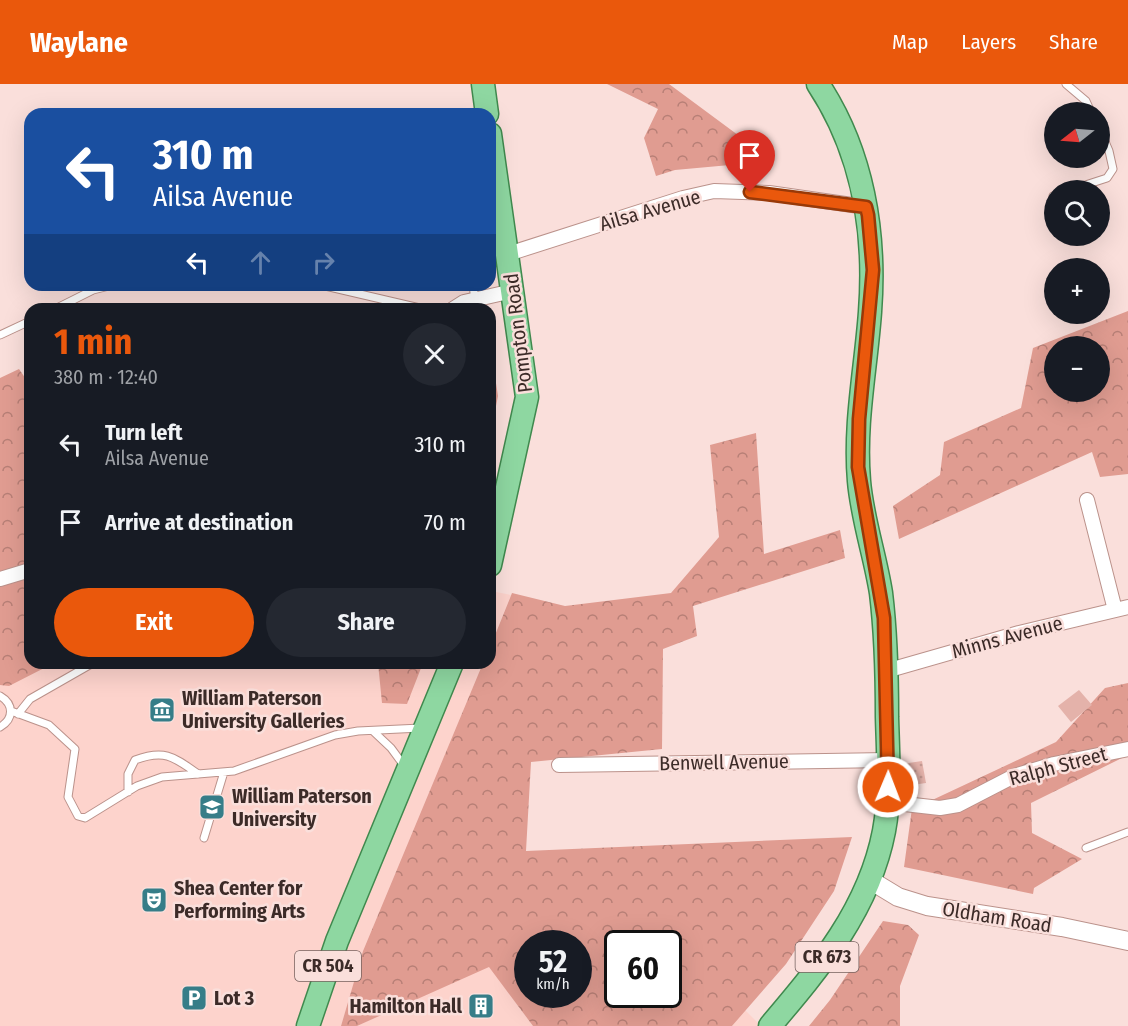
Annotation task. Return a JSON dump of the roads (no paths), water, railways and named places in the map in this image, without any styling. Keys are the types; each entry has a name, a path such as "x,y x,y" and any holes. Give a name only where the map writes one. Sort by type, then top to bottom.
{"main road":[{"path":"483,84 486,108"},
{"name":"CR 673","path":"770,1026 836,944 860,904 870,880 884,829 887,802 886,670 881,593 858,467 859,419 873,270 871,231 855,161 841,126 818,84"},
{"name":"Pompton Road","path":"496,181 527,397 496,538"},
{"name":"CR 504","path":"308,1026 337,941 450,669"}],"street":[{"name":"Ailsa Avenue","path":"508,254 683,198 714,191 769,193 866,207"},
{"path":"468,303 513,291"},
{"path":"1087,500 1122,608"},
{"path":"0,579 24,572"},
{"name":"Minns Avenue","path":"886,670 1122,608"},
{"name":"Ralph Street","path":"887,802 940,808 958,805 1014,776 1064,761 1128,749"},
{"name":"Benwell Avenue","path":"559,765 888,760"},
{"name":"Oldham Road","path":"870,880 898,897 927,906 1062,927 1128,941"}],"lane":[{"path":"1066,84 1086,102"},
{"path":"1101,180 1107,178 1113,169 1110,156"},
{"path":"67,303 91,291"},
{"path":"347,291 398,303"},
{"path":"474,291 475,300"},
{"path":"0,335 24,324"},
{"path":"0,727 8,722 14,712 30,699 82,669"},
{"path":"0,696 7,700 14,712 49,725 75,749 68,797 78,816 85,818 128,792 162,777 224,772 251,765 335,735 425,728"},
{"path":"373,731 391,748 407,771"},
{"path":"128,792 128,774 135,760 152,754 173,756 198,774"},
{"path":"204,838 224,772"},
{"path":"1086,848 1128,832"}],"place":[{"name":"William Paterson University Galleries","path":"162,710"},
{"name":"William Paterson University","path":"212,807"},
{"name":"Shea Center for Performing Arts","path":"154,900"},
{"name":"Lot 3","path":"194,998"},
{"name":"Hamilton Hall","path":"481,1006"}]}
